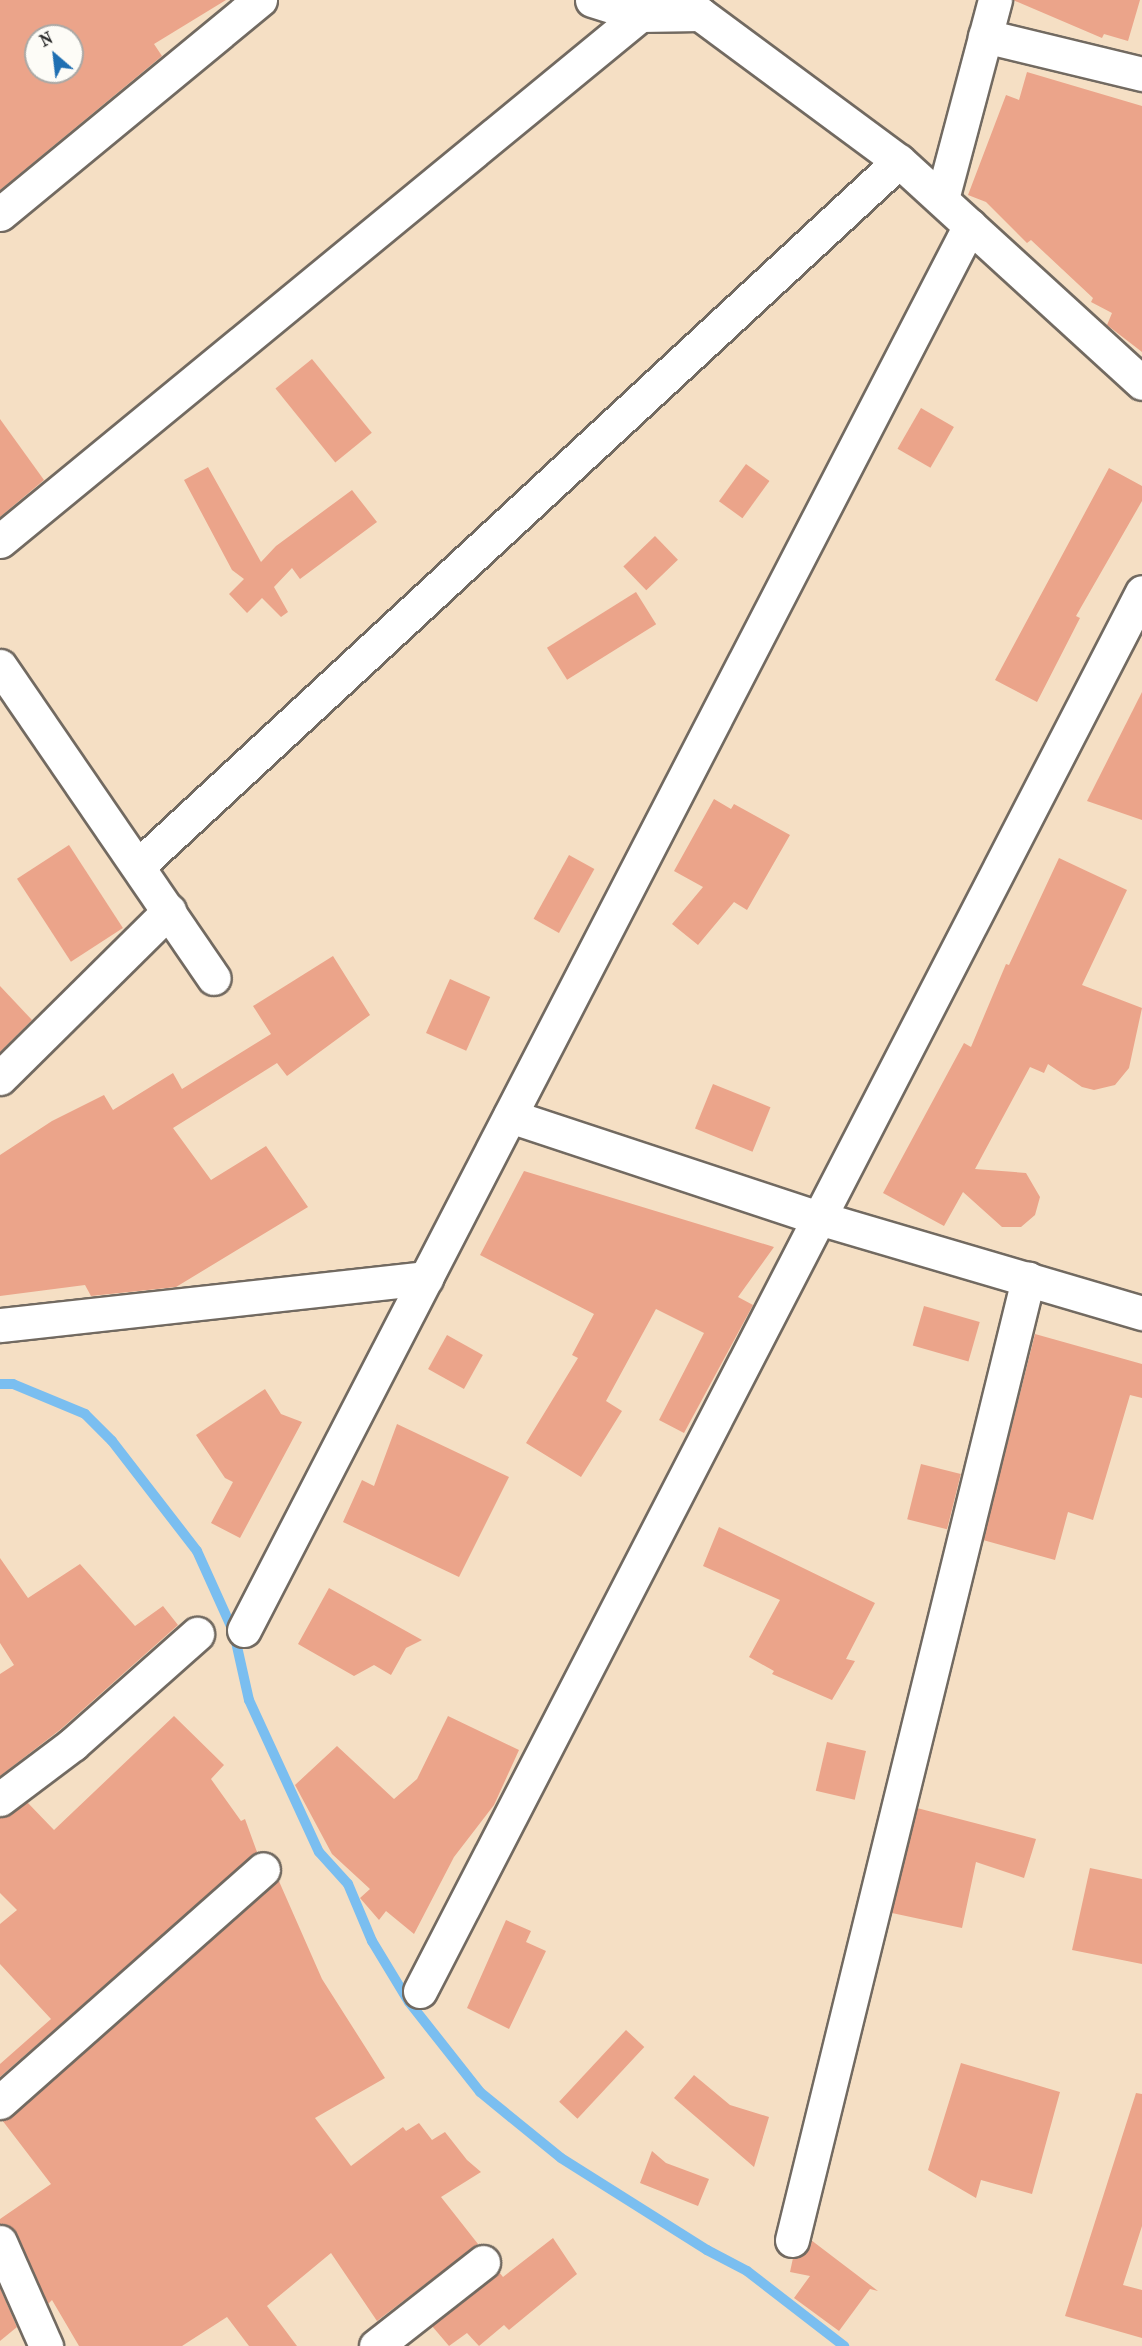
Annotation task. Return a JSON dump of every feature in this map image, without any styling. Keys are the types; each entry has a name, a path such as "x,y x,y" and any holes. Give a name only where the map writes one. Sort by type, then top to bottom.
{"street":[{"path":"0,214 260,0"},
{"path":"592,0 640,15 701,7 899,160 1142,383"},
{"path":"942,199 995,0"},
{"path":"0,541 640,15"},
{"path":"985,36 1142,74"},
{"path":"138,866 899,160"},
{"path":"244,1630 970,225"},
{"path":"420,1991 1142,592"},
{"path":"0,666 214,978"},
{"path":"0,1078 169,911"},
{"path":"510,1116 819,1218 1142,1313"},
{"path":"0,1325 426,1278"},
{"path":"792,2240 1028,1279"},
{"path":"0,1799 73,1744 196,1634"},
{"path":"0,2102 263,1869"},
{"path":"0,2242 35,2341"},
{"path":"376,2346 483,2262"}],"building":[{"path":"0,0 226,0 154,44 162,56 0,190"},
{"path":"1013,0 1140,0 1128,41 1104,34 1102,38"},
{"path":"1027,72 1142,106 1142,352 1107,325 1112,313 1091,302 1093,298 1031,240 1027,243 986,202 968,195 1006,95 1019,100"},
{"path":"312,359 372,433 335,462 275,389"},
{"path":"921,408 954,427 930,468 898,449"},
{"path":"0,419 44,480 0,517"},
{"path":"746,464 769,481 742,518 719,501"},
{"path":"208,467 261,562 276,546 352,490 377,522 300,579 292,568 274,587 288,612 281,617 262,598 247,613 229,594 244,579 232,570 184,480"},
{"path":"1109,468 1142,486 1142,501 1076,616 1080,618 1037,702 995,680"},
{"path":"655,536 678,560 646,590 623,567"},
{"path":"636,592 656,624 567,680 547,648"},
{"path":"1142,692 1142,820 1087,801"},
{"path":"714,799 731,809 734,804 790,835 747,910 734,902 698,945 672,924 703,887 674,871"},
{"path":"69,845 123,928 71,962 17,879"},
{"path":"569,855 594,869 559,933 534,919"},
{"path":"1059,858 1127,890 1082,985 1142,1008 1129,1068 1115,1085 1094,1090 1082,1087 1048,1064 1044,1073 1030,1067 975,1169 1026,1173 1040,1197 1035,1215 1021,1227 1002,1227 963,1192 944,1226 883,1193 964,1043 971,1047 1006,964 1009,965"},
{"path":"333,956 370,1015 287,1076 277,1063 173,1128 211,1180 266,1146 308,1207 176,1287 91,1296 85,1285 0,1296 0,1155 52,1121 104,1095 113,1110 173,1073 182,1089 271,1034 253,1006"},
{"path":"450,979 490,997 466,1051 426,1033"},
{"path":"0,986 32,1020 0,1052"},
{"path":"713,1084 770,1107 753,1152 695,1129"},
{"path":"524,1171 774,1247 738,1297 753,1305 684,1433 659,1420 704,1333 656,1309 606,1401 622,1411 581,1477 526,1443 578,1358 572,1355 594,1314 480,1255"},
{"path":"924,1306 980,1322 968,1361 913,1345"},
{"path":"1035,1334 1142,1364 1142,1398 1130,1395 1093,1520 1068,1512 1055,1560 983,1540"},
{"path":"447,1335 483,1355 464,1389 428,1369"},
{"path":"265,1389 281,1414 302,1422 240,1538 211,1523 233,1482 225,1478 196,1435"},
{"path":"397,1424 509,1477 459,1577 343,1522 362,1480 374,1486"},
{"path":"921,1464 961,1474 947,1529 907,1519"},
{"path":"719,1527 875,1603 846,1659 855,1661 832,1700 772,1674 774,1671 749,1657 780,1600 703,1566"},
{"path":"0,1558 28,1598 80,1564 135,1626 163,1606 178,1625 61,1729 0,1776 0,1674 14,1665 0,1643"},
{"path":"329,1588 422,1640 406,1648 391,1675 374,1665 354,1676 298,1644"},
{"path":"174,1716 224,1765 211,1779 241,1821 245,1819 257,1852 0,2077 0,2064 51,2019 0,1964 0,1924 17,1910 0,1893 0,1817 27,1802 54,1830"},
{"path":"448,1716 519,1750 494,1805 454,1857 414,1934 386,1911 379,1920 360,1898 370,1889 332,1854 295,1785 337,1746 394,1799 417,1779"},
{"path":"827,1742 866,1751 855,1800 816,1791"},
{"path":"917,1808 1036,1839 1024,1878 976,1862 962,1928 892,1913"},
{"path":"1090,1868 1142,1879 1142,1964 1072,1950"},
{"path":"278,1879 322,1979 385,2078 315,2118 351,2166 403,2127 406,2131 419,2123 432,2140 445,2132 467,2160 481,2172 441,2197 478,2244 377,2321 331,2253 267,2306 297,2346 249,2346 227,2317 182,2346 79,2346 52,2300 48,2304 17,2234 0,2224 0,2219 51,2184 2,2120 12,2116"},
{"path":"506,1920 531,1931 526,1942 546,1951 509,2029 467,2008"},
{"path":"626,2030 644,2047 577,2119 559,2102"},
{"path":"961,2063 1060,2092 1032,2194 981,2180 976,2198 928,2170"},
{"path":"694,2075 730,2105 769,2117 754,2167 674,2098"},
{"path":"1136,2093 1142,2094 1142,2226 1123,2285 1142,2290 1142,2338 1065,2316"},
{"path":"652,2151 666,2163 709,2179 698,2206 640,2183"},
{"path":"553,2238 577,2274 509,2330 504,2325 479,2346 467,2333 449,2346 432,2326 499,2272 503,2277"},
{"path":"811,2240 878,2291 870,2289 839,2331 794,2298 810,2276 790,2272 793,2258 805,2253"},
{"path":"0,2288 17,2327 0,2341"}],"waterway":[{"path":"0,1384 13,1384 85,1414 112,1441 197,1551 234,1633 249,1700 319,1852 348,1884 372,1941 409,2002 480,2092 561,2158 707,2250 747,2271 844,2346"}]}
